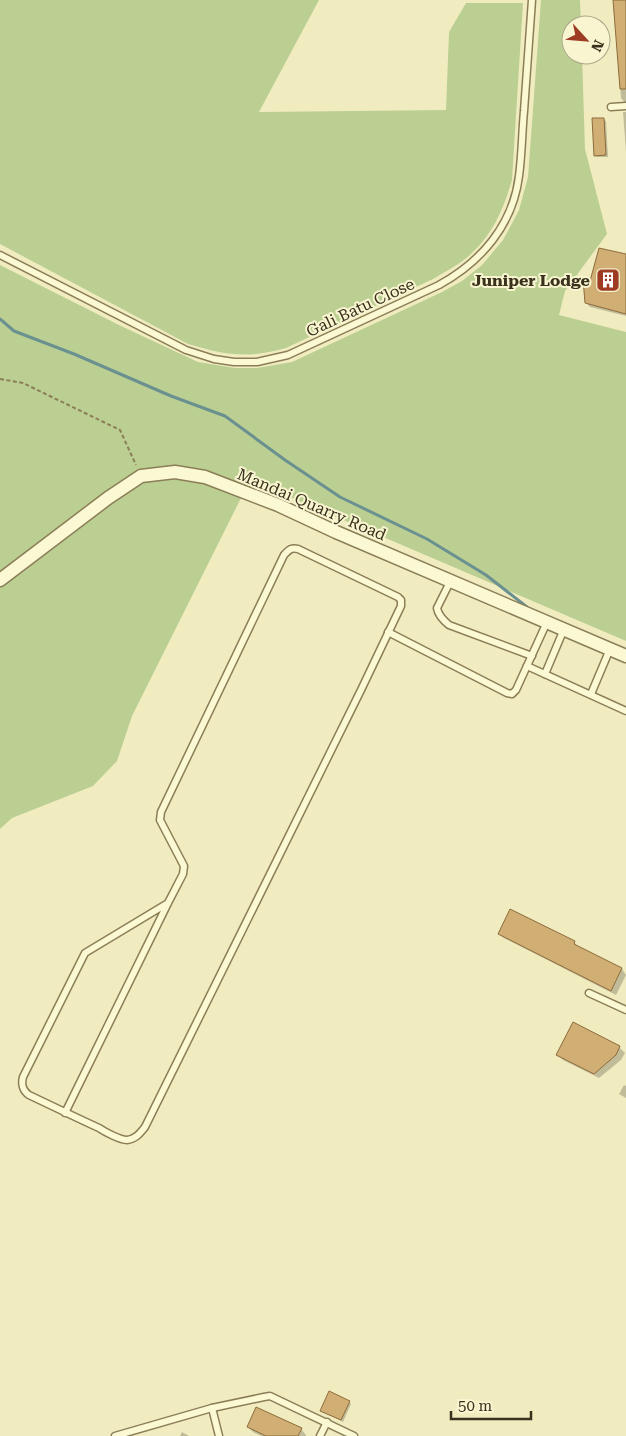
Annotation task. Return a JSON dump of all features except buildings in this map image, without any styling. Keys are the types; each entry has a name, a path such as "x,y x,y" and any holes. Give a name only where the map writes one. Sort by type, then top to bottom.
{"street":[{"name":"Mandai Quarry Road","path":"0,580 108,498 141,476 175,472 205,477 278,505 336,532 626,656"}],"lane":[{"name":"Gali Batu Close","path":"0,255 186,350 214,359 234,362 257,362 288,355 439,286 457,276 476,260 496,236 512,206 519,177 532,0"},
{"path":"611,107 626,106"},
{"path":"65,1112 183,874 184,866 160,820 161,812 284,555 293,548 298,549 398,597 401,600 401,606 362,690 145,1127 139,1135 125,1140 65,1112 25,1093 22,1082 85,953 168,903"},
{"path":"451,580 437,608 444,621 532,656"},
{"path":"388,632 512,694 516,690 547,622"},
{"path":"545,674 564,629"},
{"path":"590,694 610,649"},
{"path":"527,666 626,712"},
{"path":"589,992 626,1010"},
{"path":"115,1436 212,1408 270,1396 354,1436"},
{"path":"212,1408 219,1436"},
{"path":"320,1436 326,1422"}],"path":[{"path":"0,379 23,383 120,430 141,476"}],"green space":[{"path":"0,0 319,0 259,112 446,110 449,32 466,3 523,3 512,180 502,210 480,245 458,264 433,279 286,348 260,354 237,354 214,351 188,344 0,244"},
{"path":"541,0 580,0 581,15 561,15 561,65 582,65 585,149 607,234 565,291 559,315 626,332 626,641 250,480 132,716 117,761 93,786 12,818 0,829 0,265 121,326 198,362 235,368 257,368 292,362 462,281 482,265 503,240 519,210 528,177"}],"waterway":[{"path":"0,319 14,331 74,354 171,396 225,416 340,497 427,539 486,575 527,607"}],"place":[{"name":"Juniper Lodge","path":"608,280"}]}
